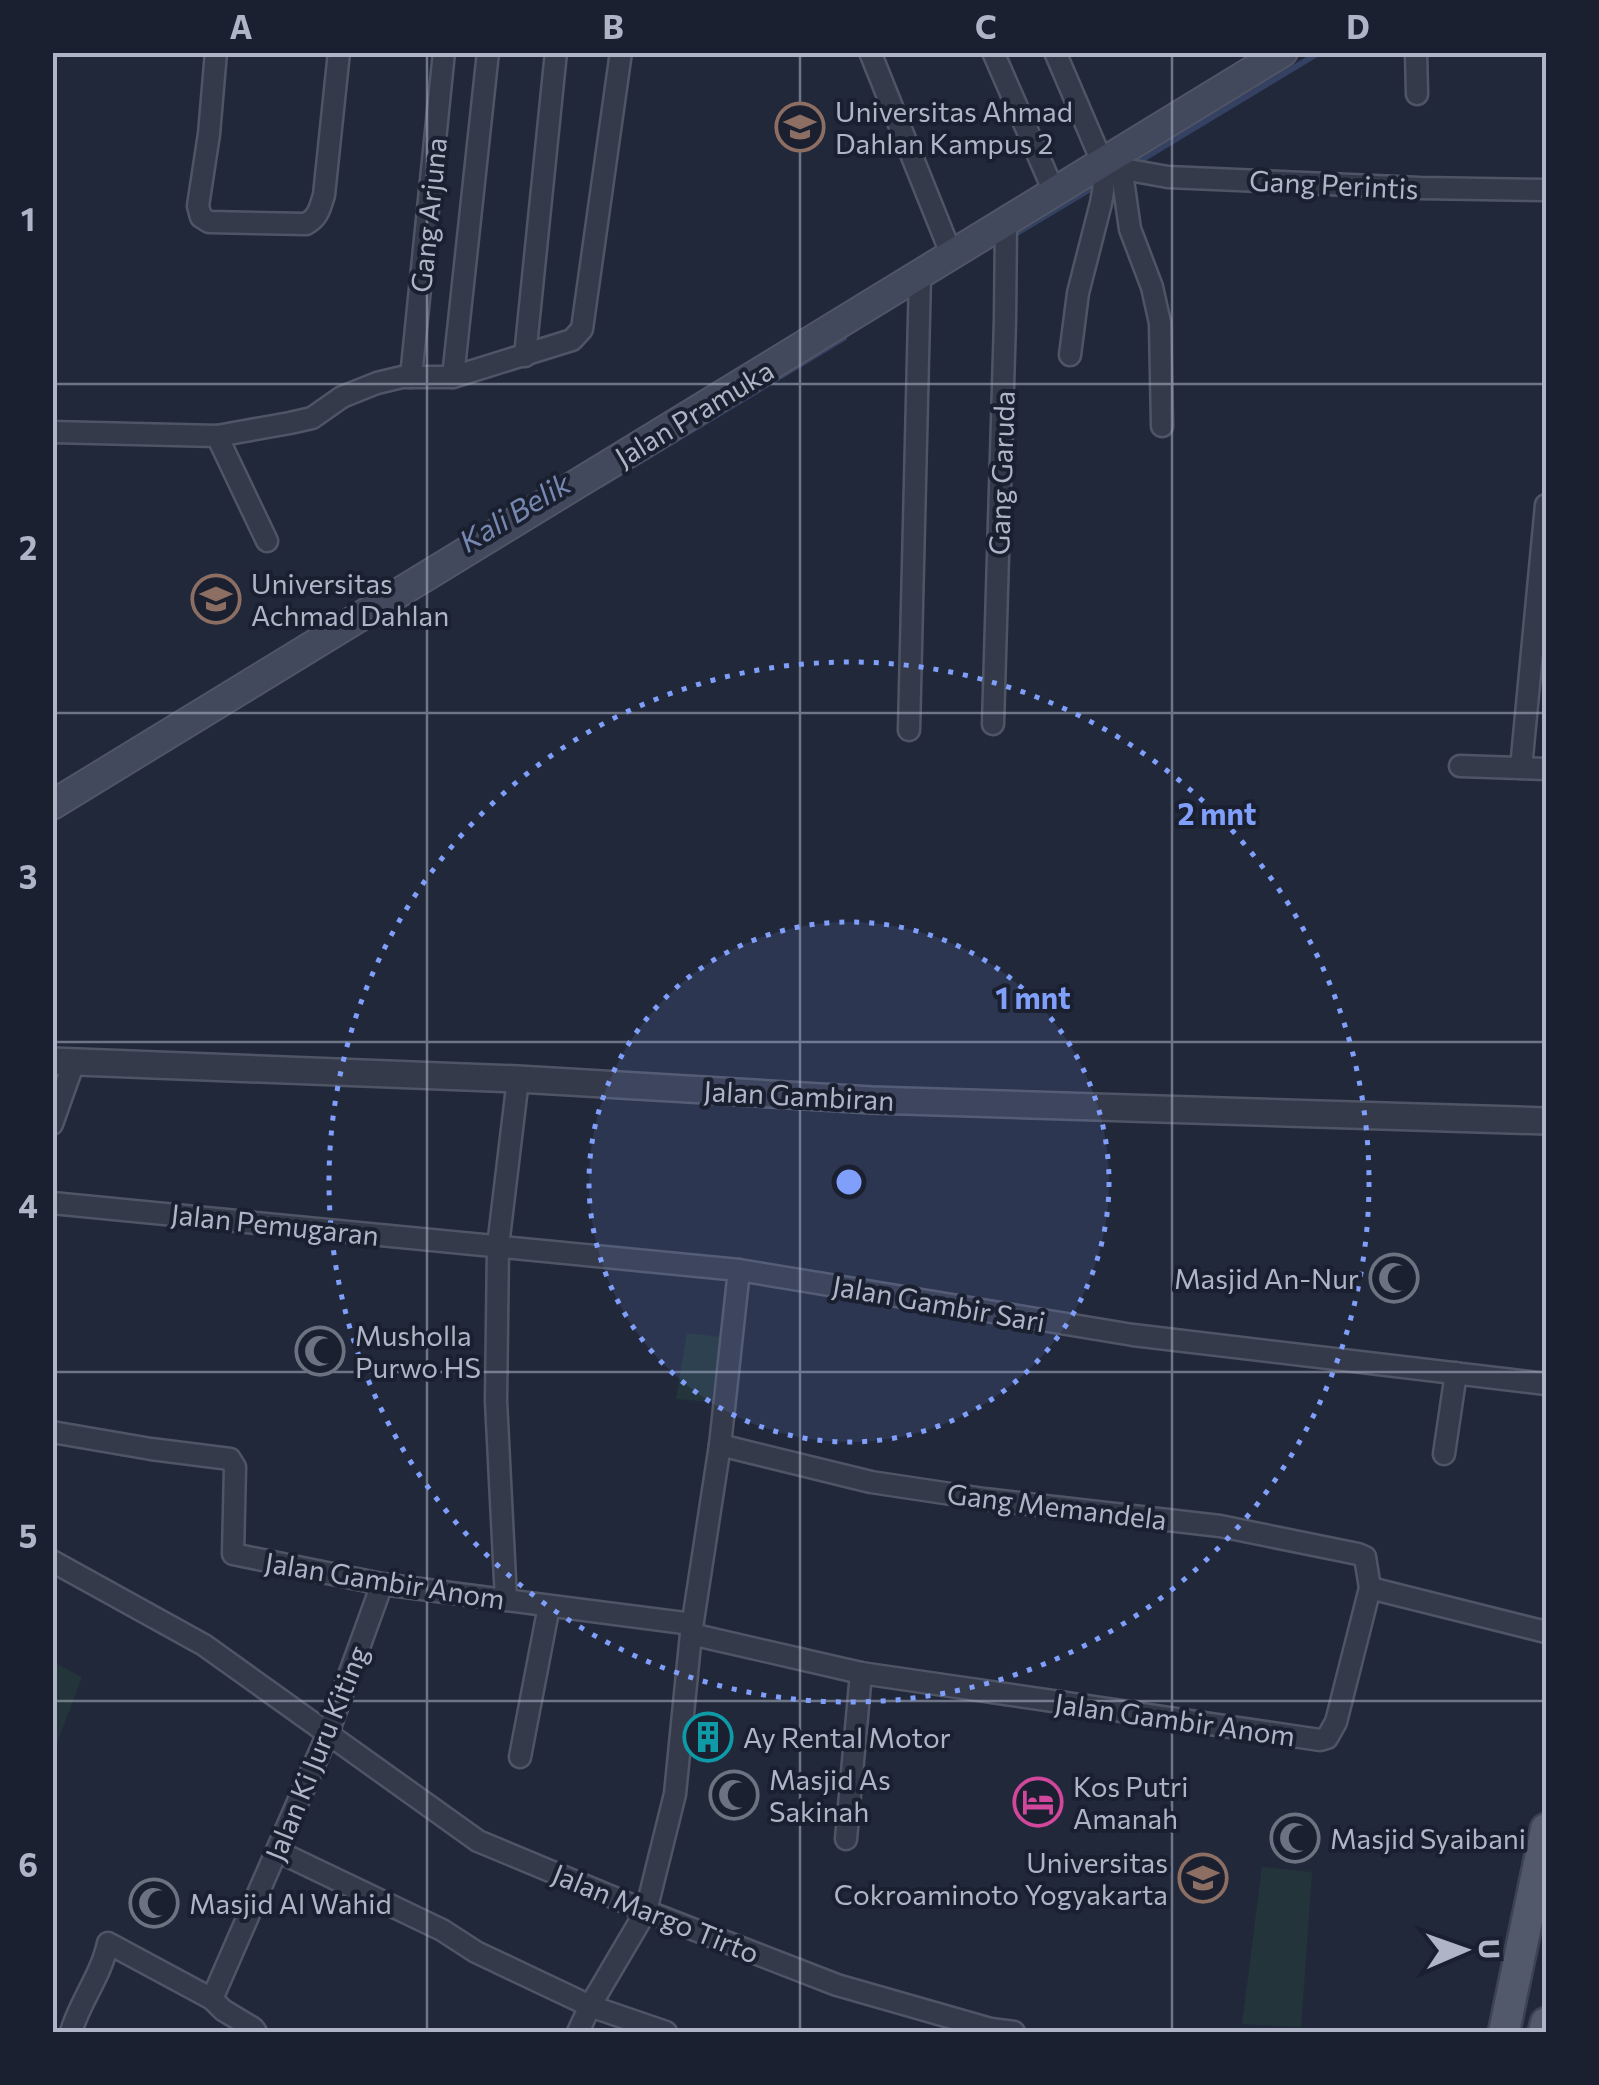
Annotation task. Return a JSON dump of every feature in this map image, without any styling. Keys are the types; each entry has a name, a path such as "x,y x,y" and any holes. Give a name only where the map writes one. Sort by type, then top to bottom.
{"main road":[{"name":"Jalan Pramuka","path":"52,805 1006,222 1055,194 1114,171 1283,52"},
{"path":"1504,2032 1546,1829"},
{"path":"1544,2032 1546,2023"}],"street":[{"path":"216,52 198,206 201,216 209,222 306,224 314,220 324,195 338,52"},
{"name":"Gang Arjuna","path":"412,377 444,52"},
{"path":"453,377 488,52"},
{"path":"526,356 556,52"},
{"path":"52,432 216,436 312,418 342,397 377,383 412,377 453,377 572,340 582,328 621,52"},
{"path":"870,52 952,256"},
{"path":"993,52 1055,194"},
{"path":"1056,52 1114,171 1130,229 1156,297 1162,426"},
{"path":"1416,52 1417,94"},
{"path":"1070,354 1078,293 1114,171"},
{"name":"Gang Perintis","path":"1114,171 1168,177 1546,190"},
{"name":"Gang Garuda","path":"992,724 1006,222"},
{"path":"908,730 920,275"},
{"path":"216,436 267,541"},
{"path":"1521,768 1546,505"},
{"path":"1460,766 1546,769"},
{"path":"52,1124 63,1062"},
{"name":"Jalan Gambiran","path":"63,1062 518,1079 872,1100 1546,1121"},
{"path":"506,1600 496,1401 498,1246 518,1079"},
{"name":"Jalan Pemugaran","path":"52,1203 498,1246"},
{"name":"Jalan Gambir Sari","path":"498,1246 739,1270 1133,1336 1546,1384"},
{"path":"578,2032 646,1910 675,1794 692,1629 720,1445 739,1270"},
{"path":"1444,1454 1456,1373"},
{"name":"Jalan Gambir Anom","path":"52,1432 230,1458 235,1467 232,1554 382,1584 692,1629 861,1673 1320,1740 1327,1738 1336,1722 1370,1588"},
{"name":"Gang Memandela","path":"720,1445 871,1482 1220,1526 1358,1554 1364,1557 1370,1588"},
{"name":"Jalan Margo Tirto","path":"52,1561 204,1645 478,1841 837,1985 990,2029 1014,2032"},
{"name":"Jalan Ki Juru Kiting","path":"212,1999 328,1733 382,1584"},
{"path":"1370,1588 1546,1632"},
{"path":"520,1757 549,1606"},
{"path":"846,1839 861,1673"},
{"path":"277,1851 590,2006 666,2032"},
{"path":"71,2032 104,1962 108,1944 212,1999 256,2032"}],"shaded area":[{"path":"687,1333 721,1337 711,1402 676,1399"},
{"path":"53,1662 82,1677 53,1754"},
{"path":"1262,1867 1312,1872 1301,2027 1242,2024"}],"waterway":[{"path":"1133,165 1320,52"},
{"path":"1017,233 1097,185"},
{"name":"Kali Belik","path":"601,485 844,338"}],"place":[{"name":"Universitas Ahmad Dahlan Kampus 2","path":"800,127"},
{"name":"Universitas Achmad Dahlan","path":"216,599"},
{"name":"Masjid An-Nur","path":"1394,1278"},
{"name":"Musholla Purwo HS","path":"320,1351"},
{"name":"Ay Rental Motor","path":"708,1737"},
{"name":"Masjid As Sakinah","path":"734,1795"},
{"name":"Kos Putri Amanah","path":"1038,1802"},
{"name":"Masjid Syaibani","path":"1295,1838"},
{"name":"Universitas Cokroaminoto Yogyakarta","path":"1203,1878"},
{"name":"Masjid Al Wahid","path":"154,1903"}]}
